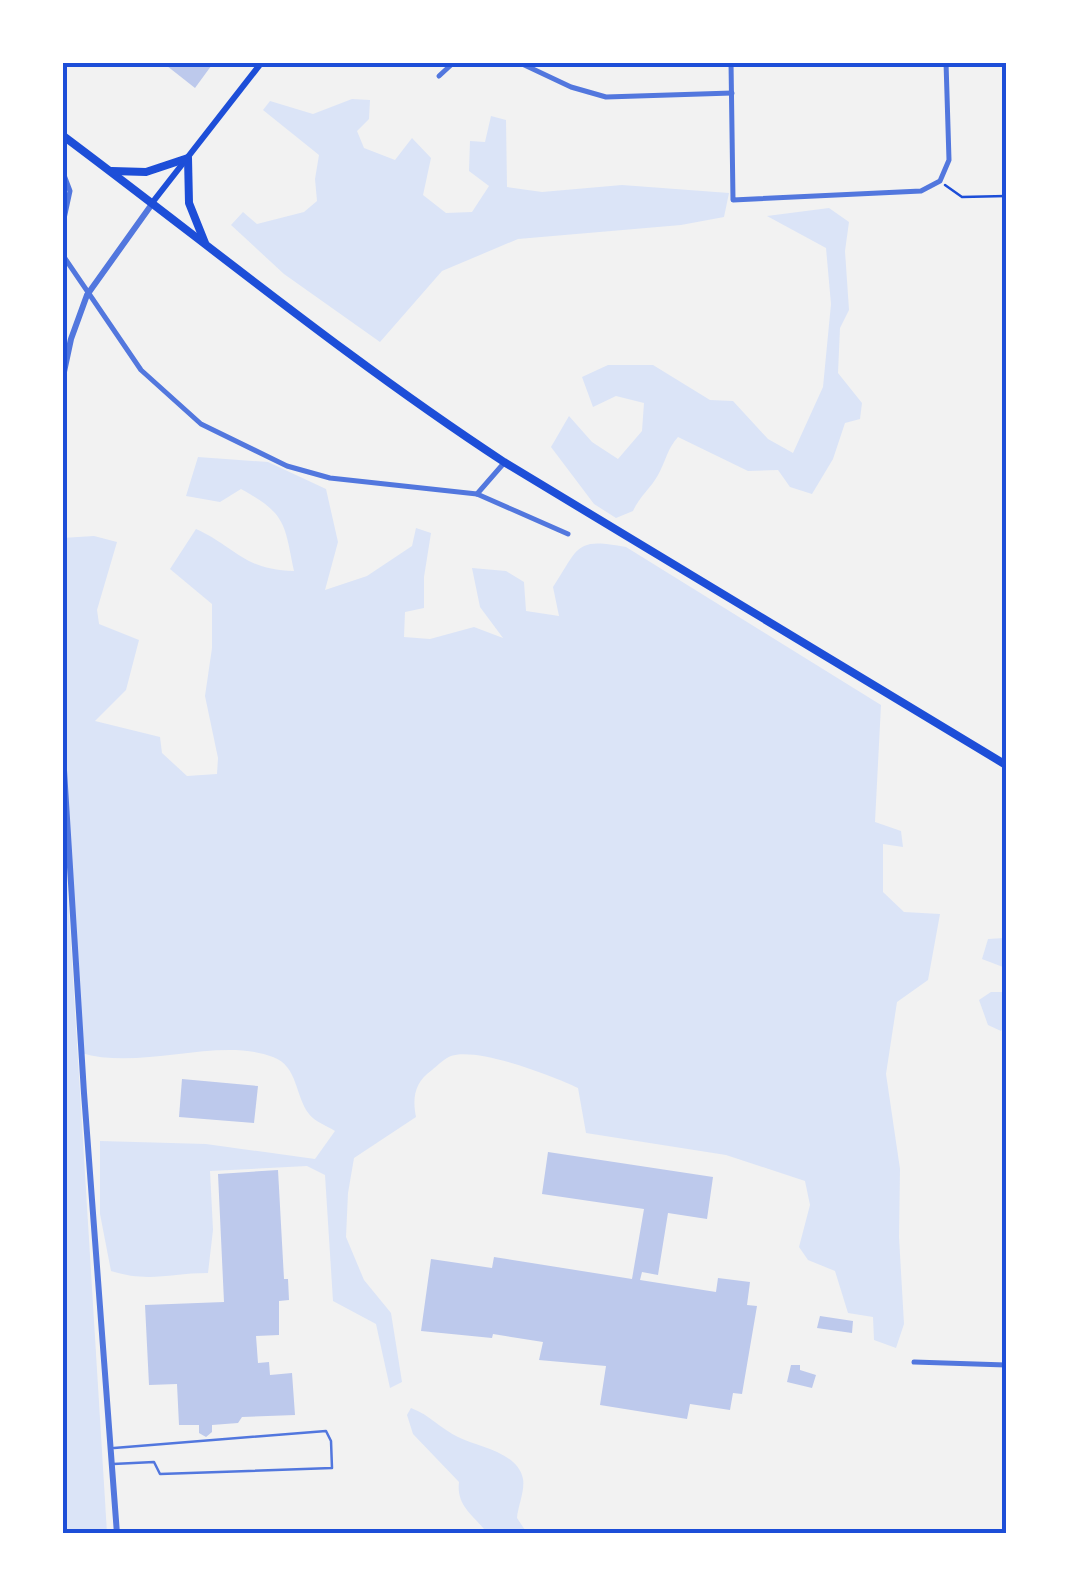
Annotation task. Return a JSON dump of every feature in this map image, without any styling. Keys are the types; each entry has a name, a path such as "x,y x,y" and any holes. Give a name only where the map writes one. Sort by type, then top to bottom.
{"main road":[{"path":"152,204 262,62"},
{"path":"62,136 372,372 504,462 1006,765"},
{"path":"109,171 146,172 188,158"},
{"path":"188,158 189,202 207,247"}],"street":[{"path":"439,76 460,62"},
{"path":"518,62 571,87 606,97 732,93"},
{"path":"731,62 733,200 921,191 940,181 950,160 946,62"},
{"path":"62,170 70,192 62,228"},
{"path":"62,381 87,294 152,204"},
{"path":"62,254 154,385 201,424 236,444 288,466 330,478 477,494 568,534"},
{"path":"477,494 504,462"},
{"path":"62,738 117,1534"},
{"path":"914,1362 1006,1365"}],"lane":[{"path":"110,1448 326,1431 331,1442 332,1468 160,1474 154,1462 112,1464"}],"path":[{"path":"940,181 962,196 1006,196"}],"shaded area":[{"path":"352,99 370,100 369,119 357,131 364,148 395,160 412,138 431,158 423,195 446,213 472,212 489,186 469,171 470,141 485,142 491,116 506,120 507,187 542,192 622,185 729,193 724,217 681,225 518,239 442,271 380,342 284,274 231,225 243,212 257,224 304,212 317,201 319,155 263,110 270,101 313,114"},
{"path":"829,208 849,222 845,251 849,310 840,328 838,373 862,403 860,419 845,423 833,459 812,494 790,487 778,470 748,471 678,437 633,511 616,518 594,504 551,447 569,416 592,442 618,459 642,431 644,403 616,396 593,407 582,377 608,365 653,365 710,400 733,401 768,439 793,453 823,387 831,304 826,248 767,216"},
{"path":"198,457 268,462 326,489 338,542 325,590 367,576 412,546 416,528 431,533 424,608 405,612 404,637 430,639 474,627 503,638 480,607 472,568 506,571 524,582 526,611 559,616 553,587 568,562 580,548 609,544 626,547 881,705 875,822 901,831 903,847 883,844 883,892 904,912 940,914 928,980 897,1002 886,1074 900,1169 904,1324 896,1348 874,1340 873,1317 848,1313 835,1271 808,1260 799,1247 810,1205 805,1181 726,1155 586,1133 578,1088 534,1070 463,1054 441,1062 418,1085 416,1117 354,1158 346,1237 364,1280 391,1313 402,1382 390,1388 376,1324 333,1301 325,1175 307,1166 210,1171 213,1230 208,1273 148,1277 111,1271 100,1214 100,1141 206,1144 315,1159 335,1131 309,1114 292,1074 273,1057 228,1050 129,1058 81,1053 63,738 62,538 94,536 117,542 97,610 99,624 139,640 126,690 95,721 160,737 162,753 187,776 217,774 218,758 205,696 212,648 212,604 170,569 196,529 251,562 294,571 285,530 267,505 241,489 220,502 186,496"},
{"path":"63,815 107,1533 63,1533"},
{"path":"1006,925 1006,1023 1001,1031 988,1025 979,1000 991,992 1002,992 1003,967 982,959 988,939 1004,938"},
{"path":"411,1408 458,1437 514,1462 523,1479 517,1518 527,1533 487,1533 463,1504 459,1482 413,1434 407,1415"}],"building":[{"path":"162,62 214,62 195,88"},
{"path":"182,1079 258,1086 254,1123 179,1117"},
{"path":"548,1152 713,1177 707,1219 668,1213 658,1275 642,1272 640,1280 716,1292 718,1278 750,1282 747,1305 757,1306 742,1394 733,1393 730,1410 690,1404 687,1419 600,1405 606,1366 539,1360 543,1342 493,1334 492,1338 421,1331 431,1259 492,1268 494,1257 632,1279 644,1209 542,1194"},
{"path":"278,1170 284,1279 288,1279 289,1300 279,1301 279,1335 256,1336 258,1363 269,1362 270,1375 292,1373 295,1415 242,1417 238,1423 212,1425 212,1432 206,1437 199,1433 199,1425 179,1425 177,1384 149,1385 145,1305 224,1302 218,1174"},
{"path":"820,1316 853,1321 852,1333 817,1328"},
{"path":"791,1365 800,1365 800,1370 816,1375 812,1388 787,1382"}]}
